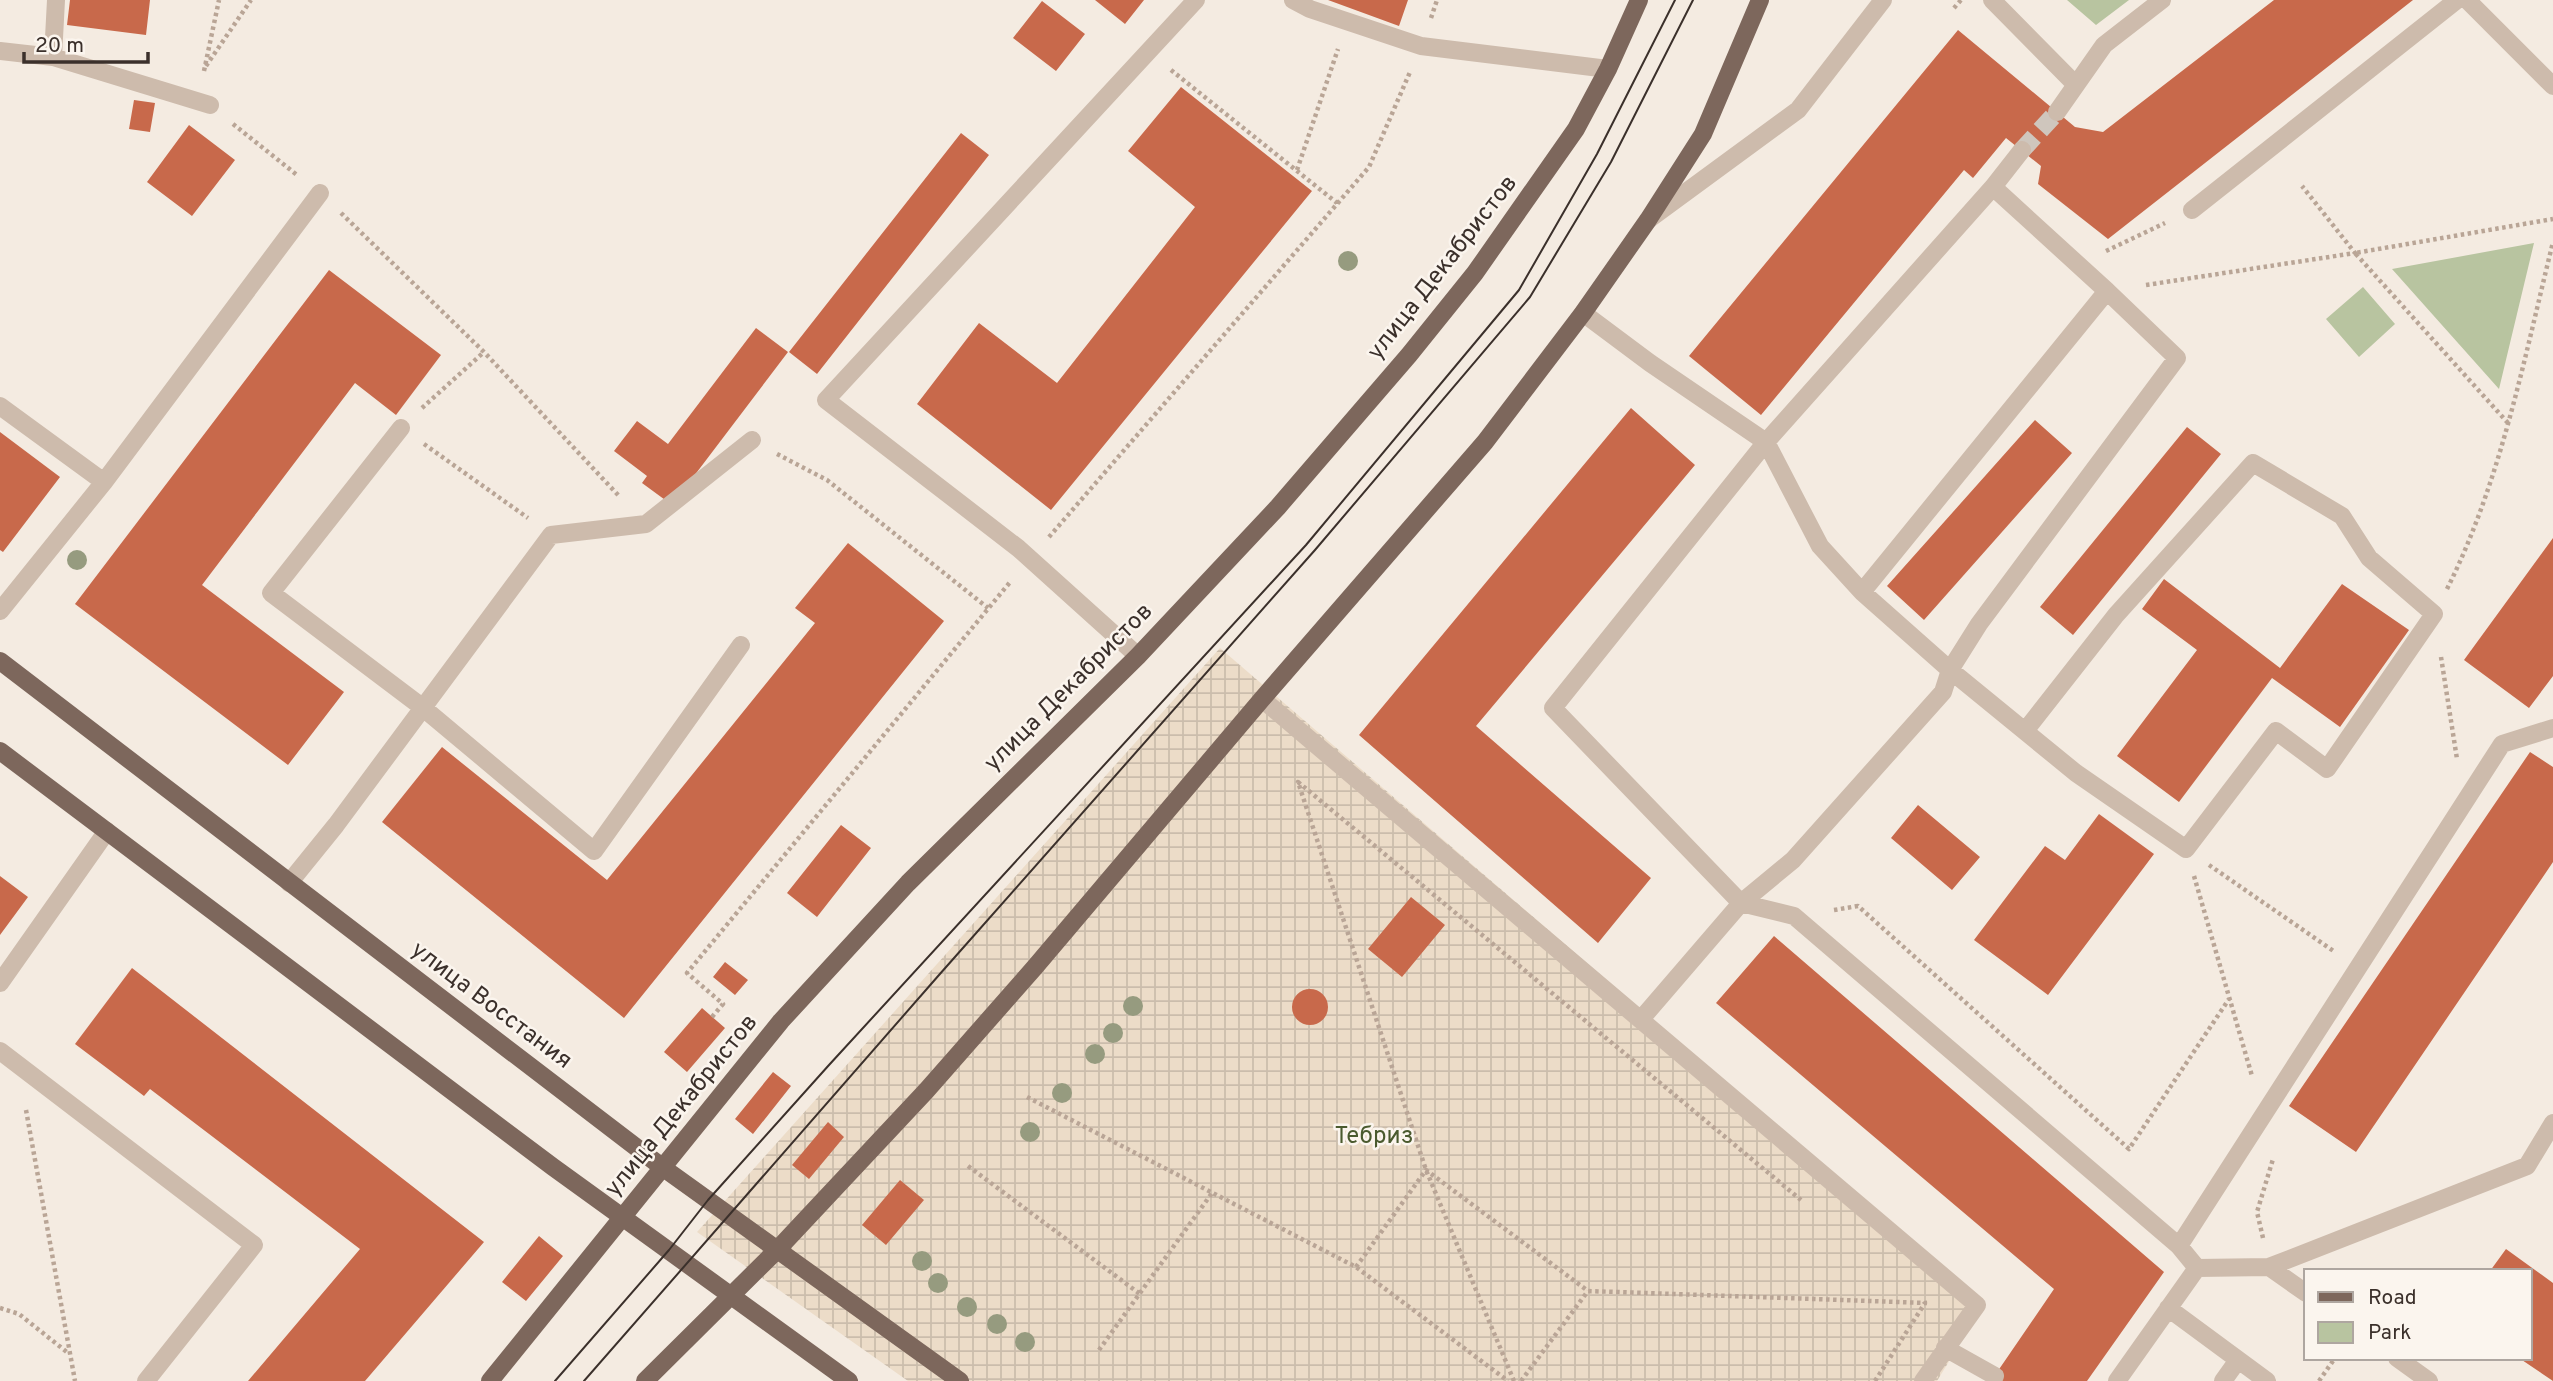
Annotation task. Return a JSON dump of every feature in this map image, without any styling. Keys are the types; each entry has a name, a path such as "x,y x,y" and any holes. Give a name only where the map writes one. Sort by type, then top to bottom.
{"main road":[{"name":"улица Декабристов","path":"490,1381 781,1021 908,883 1138,656 1278,507 1475,273 1568,141 1608,69 1640,0"},
{"path":"645,1381 777,1250 926,1091 1485,442 1583,313 1648,220 1703,134 1760,0"},
{"name":"улица Восстания","path":"0,661 662,1167 960,1381"},
{"path":"0,751 624,1217 849,1381"}],"lane":[{"path":"53,57 56,0"},
{"path":"1138,656 1030,558 826,400 1196,0"},
{"path":"1293,0 1310,9 1421,46 1608,69"},
{"path":"1648,220 1798,110 1883,0"},
{"path":"1992,0 2075,84"},
{"path":"2057,112 2104,45 2162,0"},
{"path":"2192,210 2457,0"},
{"path":"2467,0 2553,86"},
{"path":"0,51 53,57 204,103"},
{"path":"2022,150 1993,187 1766,442 1553,709 1741,904 1794,916 2179,1246 2197,1268"},
{"path":"1642,1018 1741,904 1793,860 1943,692 1950,670 1979,624 2176,358 1993,187"},
{"path":"0,611 104,481 320,193"},
{"path":"1862,593 2107,291"},
{"path":"1583,313 1650,363 1766,442 1820,546 1862,593 1950,670 2076,773 2186,849 2276,731 2327,769 2434,614 2369,558 2342,516 2253,463 2116,615 2025,731"},
{"path":"0,406 104,481"},
{"path":"401,428 271,593 422,707 594,850 741,645"},
{"path":"289,883 336,825 551,535 646,524 752,440"},
{"path":"1262,699 1642,1018 1977,1305 1923,1381"},
{"path":"2179,1246 2502,744 2553,728"},
{"path":"0,983 107,831"},
{"path":"0,1051 254,1245 146,1381"},
{"path":"2197,1268 2269,1267 2527,1166 2553,1123"},
{"path":"2269,1267 2304,1292"},
{"path":"2117,1381 2197,1268"},
{"path":"2168,1308 2267,1381"},
{"path":"1945,1348 1994,1376"},
{"path":"2223,1381 2238,1360"},
{"path":"2400,1360 2429,1381"}],"path":[{"path":"219,0 204,103 320,193 484,352 646,524"},
{"path":"204,69 251,0"},
{"path":"712,1017 723,1004 687,973 1030,558 1369,167 1421,46 1437,0"},
{"path":"1954,8 1961,0"},
{"path":"1297,170 1347,22"},
{"path":"1148,52 1338,203"},
{"path":"2302,186 2356,253 2508,423"},
{"path":"2077,265 2192,210"},
{"path":"2107,291 2356,253 2553,219"},
{"path":"2464,802 2434,614 2469,544 2508,423 2553,242"},
{"path":"401,428 484,352"},
{"path":"1514,1381 1426,1170 1298,782 1808,1206"},
{"path":"2186,849 2358,967"},
{"path":"2186,849 2263,1115"},
{"path":"1794,916 1858,906 2129,1149 2229,999"},
{"path":"18,1065 75,1381"},
{"path":"1027,1097 1356,1267 1508,1381"},
{"path":"2269,1267 2257,1212 2277,1146"},
{"path":"968,1166 1140,1294"},
{"path":"1426,1170 1588,1291 1977,1305"},
{"path":"1356,1267 1426,1170"},
{"path":"1099,1350 1212,1193"},
{"path":"1521,1381 1588,1291"},
{"path":"1914,1294 1925,1303"},
{"path":"1875,1381 1925,1303"},
{"path":"0,1308 19,1314 70,1354"},
{"path":"2319,1381 2334,1360"}],"green space":[{"path":"2067,0 2129,0 2096,25"},
{"path":"2534,243 2499,389 2392,269"},
{"path":"2363,287 2395,324 2359,357 2326,319"}],"shaded area":[{"name":"Тебриз","path":"1220,648 1984,1304 1937,1381 908,1381 697,1232"}],"building":[{"path":"70,0 150,0 146,35 67,25"},
{"path":"1095,0 1144,0 1125,24"},
{"path":"1328,0 1408,0 1399,26"},
{"path":"2274,0 2413,0 2108,239 2038,184 2041,166 2006,138 1973,178 1964,170 1761,415 1689,356 1958,30 2075,127 2103,132"},
{"path":"1042,1 1085,34 1056,71 1013,38"},
{"path":"1181,87 1312,191 1051,510 917,404 979,323 1057,383 1195,207 1128,151"},
{"path":"134,100 155,103 150,132 129,129"},
{"path":"189,125 235,160 192,216 147,182"},
{"path":"961,133 989,155 817,374 789,352"},
{"path":"329,270 441,355 396,415 355,383 202,585 344,692 288,765 75,604"},
{"path":"756,328 788,352 672,505 642,483 647,476 614,451 637,421 668,444"},
{"path":"1631,408 1695,465 1476,726 1651,878 1598,943 1359,735"},
{"path":"2035,420 2072,453 1924,620 1887,586"},
{"path":"2187,427 2221,454 2073,635 2040,607"},
{"path":"0,432 60,477 3,552 0,550"},
{"path":"2553,538 2553,676 2529,708 2464,660"},
{"path":"848,543 944,621 624,1018 382,822 442,747 607,880 815,623 795,608"},
{"path":"2164,579 2280,668 2342,584 2409,630 2340,727 2272,678 2179,802 2117,756 2197,650 2142,609"},
{"path":"2530,752 2553,767 2553,862 2356,1152 2289,1106"},
{"path":"1918,805 1980,857 1952,890 1891,838"},
{"path":"2099,814 2154,854 2048,995 1974,940 2045,846 2065,860"},
{"path":"841,825 871,848 817,917 787,893"},
{"path":"0,876 28,897 0,935"},
{"path":"1411,897 1445,925 1402,977 1368,949"},
{"path":"1774,936 2164,1272 2087,1381 1991,1381 2054,1289 1716,1003"},
{"path":"725,962 748,980 735,995 713,977"},
{"path":"132,968 484,1242 365,1381 248,1381 360,1249 150,1089 144,1096 75,1044"},
{"path":"1310,989 1323,994 1328,1007 1323,1020 1310,1025 1297,1020 1292,1007 1297,994"},
{"path":"702,1008 725,1028 687,1072 664,1052"},
{"path":"773,1072 791,1086 753,1134 735,1119"},
{"path":"828,1122 844,1137 809,1179 792,1165"},
{"path":"900,1180 924,1200 886,1245 862,1225"},
{"path":"539,1236 563,1256 526,1301 502,1282"},
{"path":"2506,1249 2553,1283 2553,1381 2522,1360 2532,1360 2532,1269 2491,1269"}],"tunnel":[{"path":"2022,150 2057,112"}],"tram line":[{"path":"555,1381 669,1250 708,1200 829,1065 1306,545 1519,290 1597,154 1675,0"},
{"path":"584,1381 1315,550 1530,297 1611,162 1693,0"}]}
